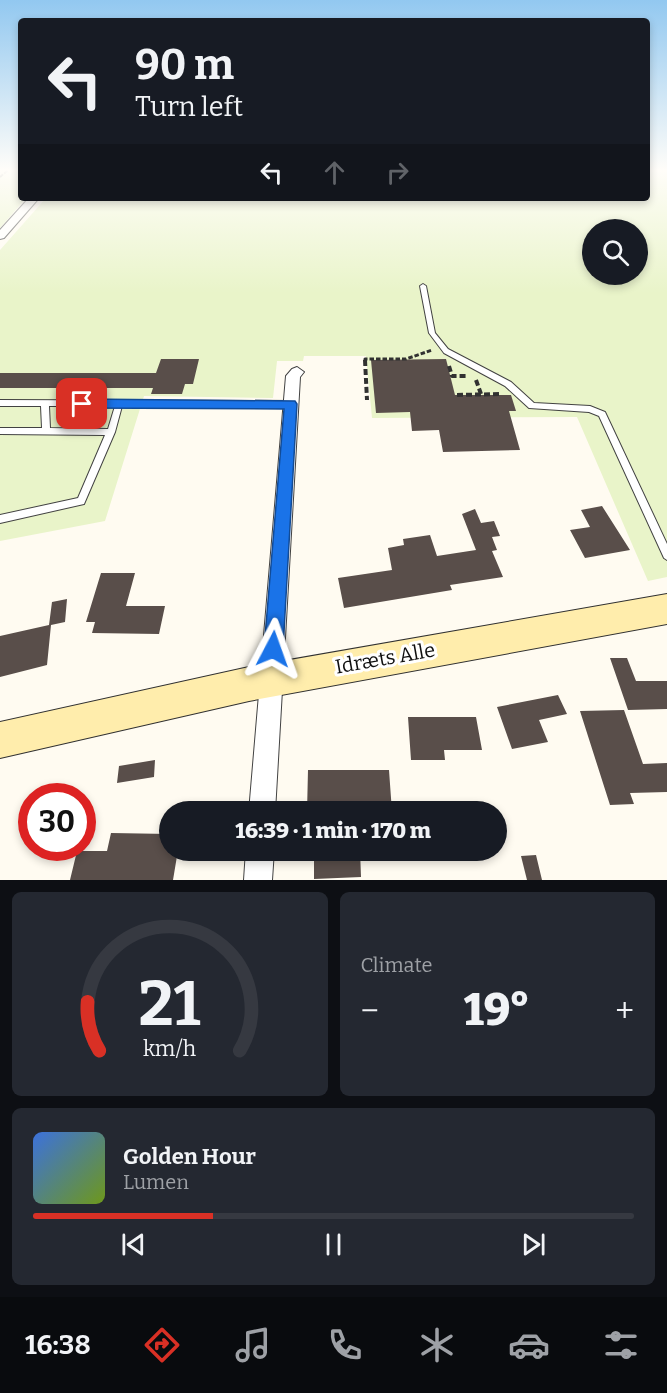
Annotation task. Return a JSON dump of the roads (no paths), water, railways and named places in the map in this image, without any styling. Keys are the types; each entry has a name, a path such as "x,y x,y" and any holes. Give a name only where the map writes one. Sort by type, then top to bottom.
{"street":[{"path":"0,237 23,211"},
{"path":"263,801 293,376 297,372"},
{"name":"Idræts Alle","path":"0,740 113,711 272,679 667,609"},
{"path":"258,880 259,861"}],"lane":[{"path":"423,286 432,333 442,347 456,357 508,384 525,401 536,407 590,409 602,414 667,555"},
{"path":"0,403 291,404"},
{"path":"45,403 43,410 47,425 45,431"},
{"path":"0,519 81,501 111,432 119,404"},
{"path":"0,431 111,432"}]}
